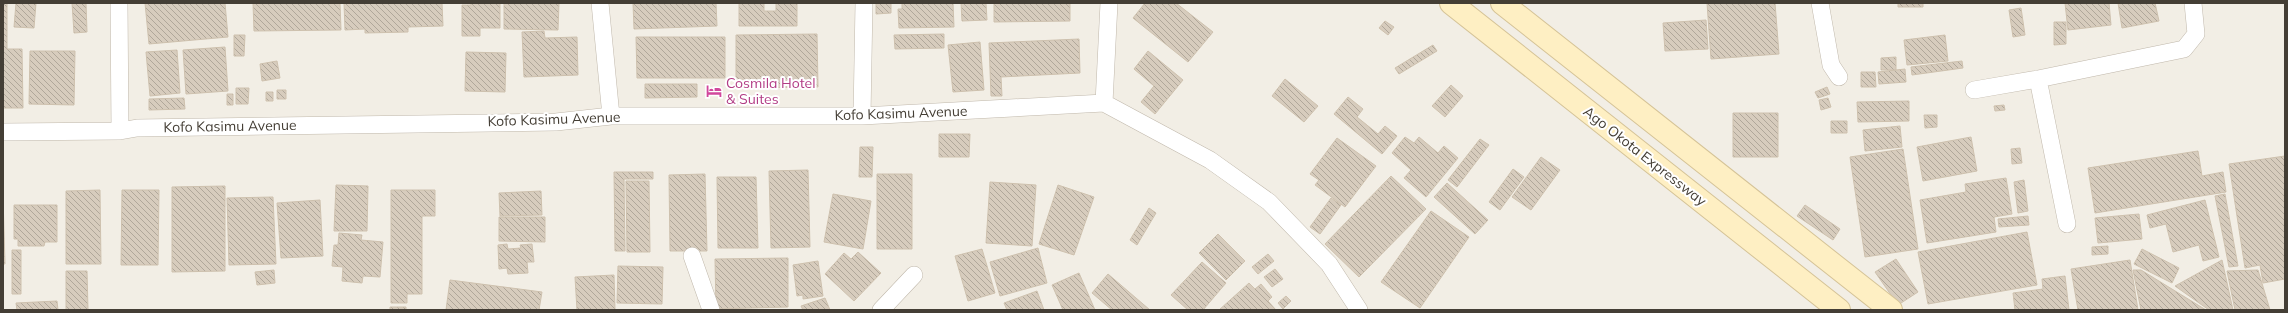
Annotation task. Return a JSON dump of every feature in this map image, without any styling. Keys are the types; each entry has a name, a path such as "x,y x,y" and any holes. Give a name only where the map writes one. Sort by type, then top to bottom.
{"main road":[{"name":"Ago Okota Expressway","path":"1451,3 1839,310"},
{"path":"1502,3 1891,310"}],"street":[{"path":"119,3 120,131"},
{"path":"600,3 611,116"},
{"path":"862,116 864,3"},
{"path":"1109,3 1104,103 1210,160 1269,202 1329,264 1359,310"},
{"path":"1820,3 1831,65 1839,77"},
{"path":"1974,90 2038,79 2184,49 2196,34 2192,3"},
{"path":"2038,79 2067,224"},
{"name":"Kofo Kasimu Avenue","path":"3,132 120,131 137,128 556,122 611,116 862,116 1104,103"},
{"path":"692,256 711,310"},
{"path":"881,310 914,275"}],"building":[{"path":"3,3 7,3 7,49 22,49 23,108 3,108"},
{"path":"16,3 36,3 34,28 14,27"},
{"path":"72,3 86,3 87,32 74,33"},
{"path":"145,3 225,3 228,37 149,44"},
{"path":"253,3 340,3 341,30 254,31"},
{"path":"344,3 442,3 443,26 408,27 408,32 365,33 365,29 345,30"},
{"path":"471,3 500,3 500,28 480,28 480,36 462,36 462,5 471,5"},
{"path":"504,3 559,3 558,30 504,29"},
{"path":"633,3 716,3 717,26 634,29"},
{"path":"739,3 764,3 764,11 776,11 776,3 797,3 797,26 739,26"},
{"path":"876,3 891,3 891,13 876,14"},
{"path":"902,3 953,3 954,27 899,28 898,9 902,9"},
{"path":"961,3 986,3 987,20 962,21"},
{"path":"994,3 1070,3 1070,21 994,22"},
{"path":"1145,3 1176,3 1213,32 1188,62 1133,18"},
{"path":"1707,3 1775,3 1779,54 1711,59"},
{"path":"1898,3 1923,3 1923,7 1898,7"},
{"path":"2065,3 2109,3 2111,25 2068,30"},
{"path":"2118,3 2155,3 2159,21 2122,28"},
{"path":"2021,8 2025,35 2013,37 2009,10"},
{"path":"1706,20 1708,49 1665,51 1663,23"},
{"path":"1385,21 1394,27 1388,35 1379,28"},
{"path":"2054,22 2066,22 2066,44 2054,45"},
{"path":"544,31 545,38 577,37 578,75 524,77 522,32"},
{"path":"817,34 818,87 736,88 736,35"},
{"path":"944,34 944,48 895,49 894,35"},
{"path":"234,35 245,35 244,56 234,56"},
{"path":"1945,35 1948,61 1907,65 1904,40"},
{"path":"636,37 725,37 725,78 637,78"},
{"path":"1079,39 1080,73 1001,77 1002,96 991,96 989,43"},
{"path":"980,42 984,90 953,92 948,45"},
{"path":"1433,45 1437,51 1399,74 1395,68"},
{"path":"225,47 228,91 186,94 183,50"},
{"path":"177,50 180,93 150,96 146,52"},
{"path":"30,51 75,51 74,105 29,104"},
{"path":"1148,51 1183,80 1155,114 1141,102 1154,86 1134,69"},
{"path":"466,52 506,53 505,92 465,91"},
{"path":"1896,57 1896,70 1881,70 1881,58"},
{"path":"277,61 280,78 262,81 260,64"},
{"path":"1962,61 1963,68 1912,75 1911,67"},
{"path":"1905,69 1906,82 1879,84 1878,72"},
{"path":"1861,72 1875,72 1876,87 1861,87"},
{"path":"1285,79 1318,106 1304,122 1272,96"},
{"path":"645,84 697,84 697,97 645,98"},
{"path":"1451,85 1463,96 1445,117 1432,106"},
{"path":"1827,87 1830,94 1818,98 1815,92"},
{"path":"236,88 249,88 248,104 236,104"},
{"path":"277,90 286,90 286,99 277,99"},
{"path":"266,92 273,92 273,101 266,101"},
{"path":"227,94 233,94 233,105 227,105"},
{"path":"1348,97 1363,109 1357,117 1378,134 1385,126 1397,136 1382,154 1334,114"},
{"path":"184,98 185,109 149,110 149,99"},
{"path":"1828,98 1831,107 1821,110 1819,100"},
{"path":"1909,101 1909,121 1858,122 1857,102"},
{"path":"2004,105 2005,110 1995,111 1994,106"},
{"path":"1733,113 1778,113 1778,157 1733,157"},
{"path":"1924,115 1937,115 1937,127 1925,128"},
{"path":"1831,121 1847,121 1847,133 1831,133"},
{"path":"1900,126 1902,147 1865,151 1863,130"},
{"path":"939,134 970,134 969,157 939,157"},
{"path":"1405,137 1414,143 1419,137 1438,153 1444,146 1458,158 1426,197 1404,178 1411,170 1392,153"},
{"path":"1971,137 1977,171 1923,181 1917,147"},
{"path":"1337,138 1376,166 1345,207 1315,185 1319,180 1310,174"},
{"path":"1480,139 1489,145 1457,187 1448,180"},
{"path":"860,147 873,147 872,177 859,177"},
{"path":"2020,148 2022,163 2012,164 2011,149"},
{"path":"1903,149 1918,249 1865,257 1850,157"},
{"path":"2198,151 2202,176 2223,172 2226,192 2095,213 2088,168"},
{"path":"2285,156 2285,279 2263,283 2260,265 2245,268 2229,164"},
{"path":"1541,157 1560,170 1531,210 1512,197"},
{"path":"1513,169 1524,177 1500,210 1489,202"},
{"path":"808,170 810,247 771,248 769,171"},
{"path":"614,172 653,172 653,179 624,179 625,251 615,251"},
{"path":"705,174 707,251 670,251 669,175"},
{"path":"877,174 912,174 912,249 877,249"},
{"path":"1391,176 1426,209 1359,277 1325,244"},
{"path":"717,177 756,177 758,248 718,248"},
{"path":"2006,178 2012,214 1994,217 1996,232 1927,243 1920,200 1966,192 1965,184"},
{"path":"2024,180 2028,211 2018,213 2014,182"},
{"path":"626,181 649,181 650,252 627,252"},
{"path":"990,182 1036,185 1032,246 986,243"},
{"path":"1447,183 1488,220 1475,234 1434,197"},
{"path":"336,185 368,186 367,231 334,231"},
{"path":"1058,185 1094,197 1074,255 1039,244"},
{"path":"225,186 225,271 172,272 172,187"},
{"path":"100,190 101,264 66,264 66,191"},
{"path":"122,190 159,190 158,265 121,265"},
{"path":"391,190 435,190 435,216 422,216 422,294 407,294 407,303 391,303"},
{"path":"541,191 542,215 500,216 499,193"},
{"path":"833,194 871,201 863,249 824,242"},
{"path":"2225,194 2238,266 2229,267 2215,196"},
{"path":"3,196 5,264 3,264"},
{"path":"273,197 276,264 229,265 227,198"},
{"path":"1331,198 1341,205 1320,234 1310,227"},
{"path":"320,200 323,256 281,258 277,203"},
{"path":"2205,200 2219,257 2203,261 2199,245 2173,252 2166,224 2150,228 2147,215"},
{"path":"14,205 57,205 57,242 45,242 44,246 18,246 18,239 14,239"},
{"path":"1805,205 1840,229 1833,240 1797,216"},
{"path":"1149,208 1156,213 1137,245 1130,240"},
{"path":"1431,211 1469,237 1420,308 1381,282"},
{"path":"2139,214 2142,239 2098,243 2095,218"},
{"path":"2028,216 2029,225 1999,227 1998,219"},
{"path":"499,217 545,217 545,242 499,241"},
{"path":"2027,232 2037,285 1928,304 1918,252"},
{"path":"339,233 362,235 361,240 383,242 380,277 363,276 362,283 342,281 343,267 332,266 334,245 338,245"},
{"path":"1218,234 1245,261 1226,280 1199,253"},
{"path":"507,244 508,249 521,248 520,245 532,244 534,262 527,262 528,273 508,274 507,268 499,269 498,245"},
{"path":"2108,246 2108,254 2092,255 2092,247"},
{"path":"1038,248 1047,283 1000,296 990,262"},
{"path":"982,249 995,293 968,301 955,256"},
{"path":"2142,249 2179,268 2172,283 2134,264"},
{"path":"12,250 21,250 21,294 12,294"},
{"path":"858,252 881,273 854,301 825,274 844,253 851,259"},
{"path":"1268,254 1274,261 1258,274 1252,267"},
{"path":"788,258 788,307 716,309 715,259"},
{"path":"1896,259 1918,292 1898,305 1875,272"},
{"path":"2130,260 2138,310 2078,310 2071,269"},
{"path":"2222,260 2233,310 2209,310 2175,286"},
{"path":"818,261 823,296 803,299 803,295 797,296 793,265"},
{"path":"1202,262 1226,283 1203,310 1188,310 1171,295"},
{"path":"618,266 663,267 662,304 617,303"},
{"path":"1275,269 1283,279 1272,287 1264,277"},
{"path":"274,270 275,283 257,285 255,272"},
{"path":"2133,270 2141,270 2206,310 2141,310"},
{"path":"2258,270 2270,310 2235,310 2227,271"},
{"path":"66,271 87,271 88,310 66,310"},
{"path":"1079,273 1095,310 1063,310 1052,285"},
{"path":"1108,274 1150,310 1112,310 1092,293"},
{"path":"614,275 615,310 577,310 575,277"},
{"path":"2065,276 2069,310 2015,310 2013,293 2043,289 2042,279"},
{"path":"450,280 542,292 539,310 446,310"},
{"path":"1249,283 1255,289 1261,284 1272,297 1268,301 1276,310 1219,310"},
{"path":"1037,291 1044,310 1007,310 1004,303"},
{"path":"1286,296 1291,301 1283,309 1278,303"},
{"path":"825,298 830,310 803,310 801,306"},
{"path":"57,301 58,310 17,310 16,303"},
{"path":"390,307 406,307 406,310 390,310"}],"place":[{"name":"Cosmila Hotel & Suites","path":"714,91"}]}
